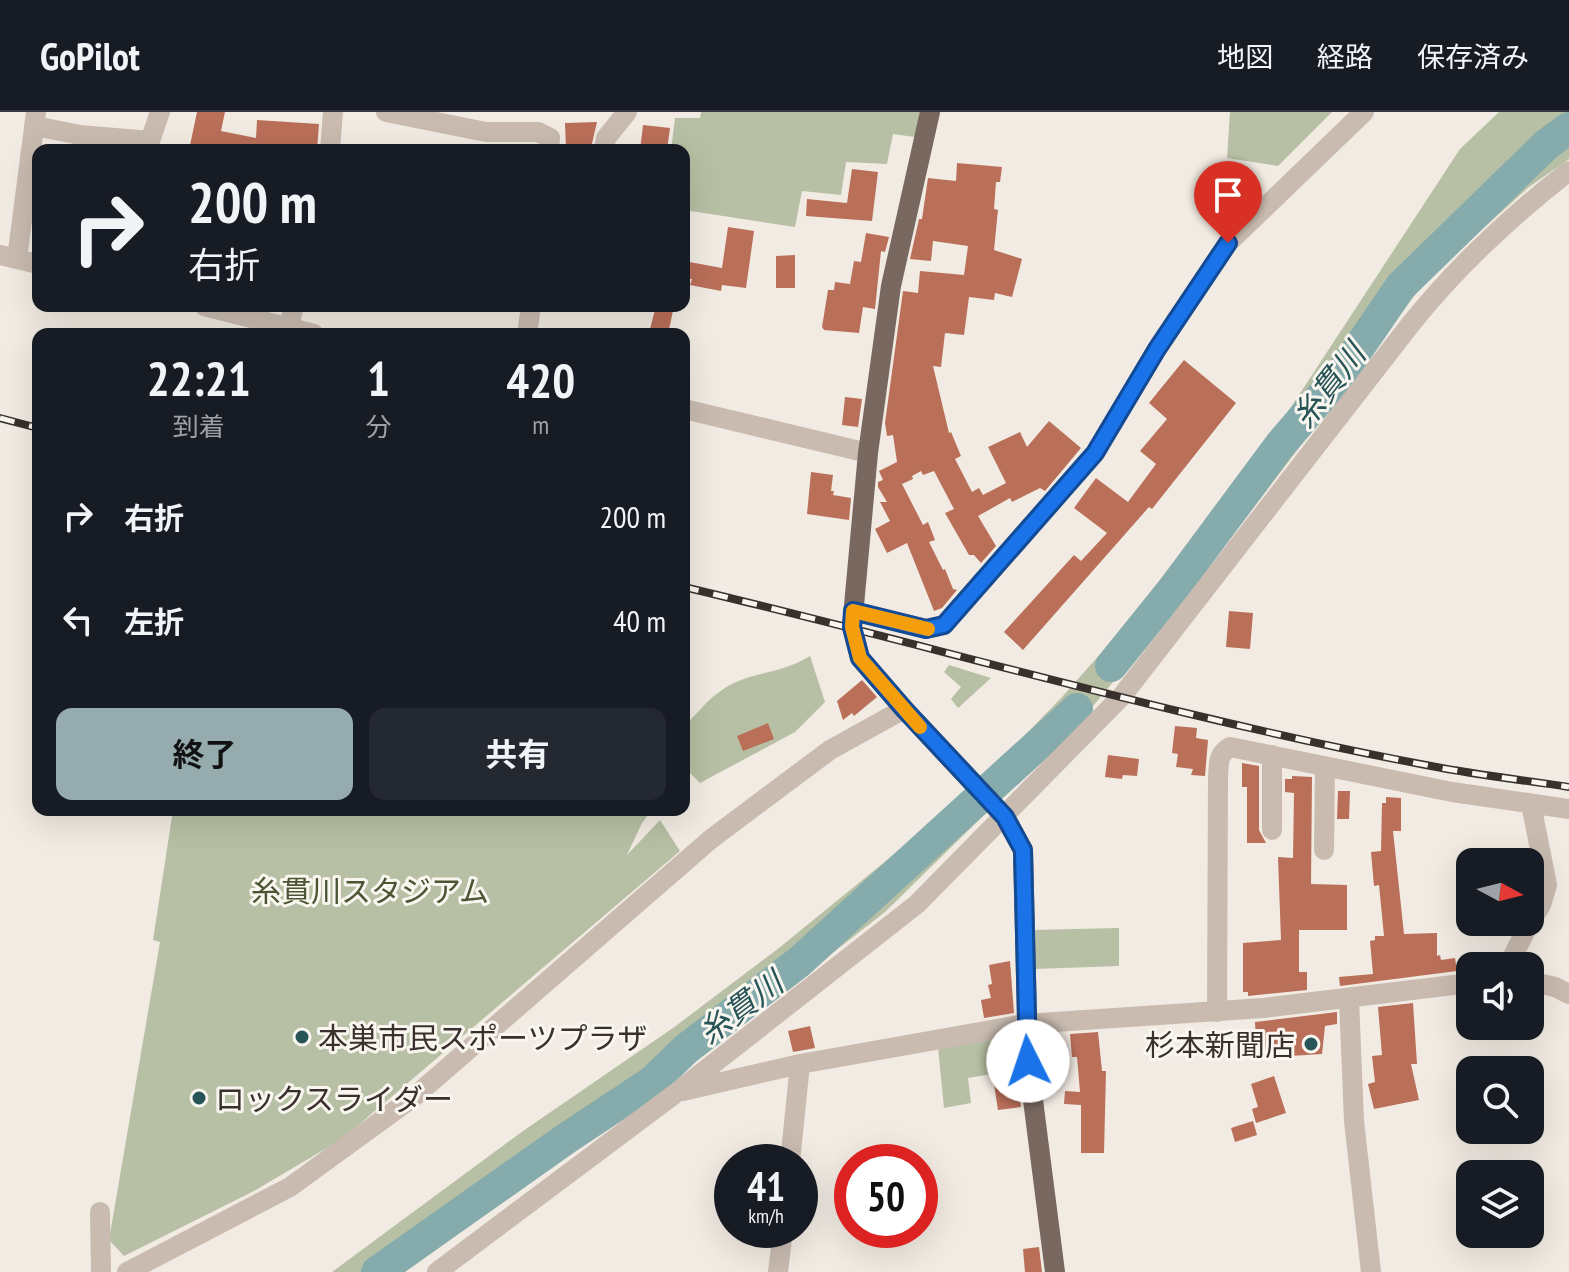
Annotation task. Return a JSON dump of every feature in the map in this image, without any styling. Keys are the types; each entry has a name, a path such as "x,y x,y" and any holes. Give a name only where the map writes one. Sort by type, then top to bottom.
{"main road":[{"path":"930,112 891,286 868,453 852,627 860,658 1000,812 1023,850 1025,1024 1055,1272"}],"street":[{"path":"32,263 8,257 35,119 80,135 150,141 160,112"},
{"path":"330,144 333,112"},
{"path":"386,112 486,132 538,132 550,138 550,144"},
{"path":"514,133 518,112"},
{"path":"605,144 606,138 627,112"},
{"path":"853,611 926,629 944,625 1095,453 1157,349 1228,243 1364,112"},
{"path":"437,1272 676,1093 917,904 1000,812 1122,696 1433,296 1481,245 1569,171"},
{"path":"224,312 278,328"},
{"path":"690,410 868,453"},
{"path":"127,1272 290,1187 415,1096 711,839 830,750 904,709"},
{"path":"1217,1012 1219,756 1230,747 1452,792 1569,809"},
{"path":"1272,755 1272,830"},
{"path":"1324,850 1325,766"},
{"path":"1515,952 1541,905 1547,885 1531,804"},
{"path":"1544,984 1569,994"},
{"path":"676,1093 800,1064 1025,1024 1217,1012 1456,985"},
{"path":"1349,999 1354,1121 1371,1272"},
{"path":"792,1144 800,1064"},
{"path":"100,1212 101,1272"},
{"path":"778,1272 781,1248"}],"green space":[{"path":"701,112 925,112 922,138 893,134 887,164 846,162 841,195 802,191 795,227 690,211 690,144 672,144 675,118 700,118"},
{"path":"1230,112 1332,112 1278,166 1227,158"},
{"path":"1499,112 1569,112 1569,159 1529,187 1427,279 1214,560 1084,717 885,912 650,1096 405,1272 332,1272 523,1131 673,1028 779,948 969,793 1118,634 1274,433 1460,149"},
{"path":"810,656 825,702 795,732 700,783 690,773 690,721 727,687"},
{"path":"949,665 991,678 958,708 951,699 961,687 944,672"},
{"name":"本巣市民スポーツプラザ","path":"172,816 647,816 627,855 660,820 680,851 342,1139 254,1191 124,1256 109,1240 160,942 153,940"},
{"path":"1119,928 1119,966 1034,969 1033,930"},
{"path":"1016,1033 1022,1069 968,1078 971,1103 944,1108 938,1047"}],"building":[{"path":"197,112 225,112 221,131 256,138 257,120 319,124 317,144 190,144"},
{"path":"597,122 592,144 566,144 565,123"},
{"path":"643,125 670,128 668,144 641,144"},
{"path":"957,163 1002,167 1000,182 996,182 994,209 998,210 994,250 1022,259 1012,297 995,293 994,300 969,297 964,335 945,333 941,367 933,366 949,433 961,456 955,459 972,492 979,488 983,495 1006,483 988,447 1020,432 1027,447 1049,421 1081,448 1045,491 1040,488 1012,502 1010,498 978,516 996,546 981,563 974,555 969,555 945,513 954,509 934,471 923,475 921,471 902,484 923,525 928,522 935,540 929,542 953,589 957,590 942,608 934,611 907,543 887,553 875,529 890,521 880,502 887,502 878,487 878,482 883,480 879,471 897,462 893,435 887,436 885,423 903,291 918,293 920,271 964,275 968,246 933,241 931,261 910,259 919,219 922,219 928,178 956,181"},
{"path":"852,169 878,172 872,221 806,216 807,199 847,203"},
{"path":"1225,180 1241,182 1239,199 1220,220"},
{"path":"728,227 754,231 746,288 722,285 721,291 690,285 690,262 722,268"},
{"path":"866,233 889,237 885,252 881,251 875,309 863,307 859,333 824,330 828,290 834,290 835,282 850,284 854,261 861,262"},
{"path":"795,255 795,288 776,288 776,256"},
{"path":"654,312 673,312 669,328 650,328"},
{"path":"1184,360 1236,403 1152,509 1149,507 1023,650 1004,632 1074,555 1081,561 1107,533 1074,508 1096,478 1128,502 1156,464 1140,451 1167,419 1149,403"},
{"path":"845,397 862,399 858,427 842,425"},
{"path":"811,472 833,475 833,495 851,498 849,520 807,514"},
{"path":"1229,611 1253,613 1250,649 1226,647"},
{"path":"862,680 877,697 854,716 852,713 843,720 837,701"},
{"path":"768,723 774,739 743,751 737,736"},
{"path":"1175,726 1197,728 1196,738 1208,740 1205,776 1191,775 1193,769 1176,767 1178,754 1172,753"},
{"path":"1108,755 1139,759 1137,776 1123,775 1122,779 1105,777"},
{"path":"1242,763 1259,766 1259,830 1266,843 1247,843 1247,787 1242,787"},
{"path":"1292,776 1312,777 1311,884 1347,885 1347,930 1299,930 1299,972 1307,972 1307,990 1248,996 1248,992 1243,992 1243,943 1281,940 1278,857 1293,858 1294,793 1285,792 1285,779 1292,779"},
{"path":"1338,791 1350,791 1349,819 1337,819"},
{"path":"1386,797 1401,798 1401,831 1393,831 1404,934 1437,933 1437,956 1440,955 1441,960 1455,958 1456,971 1340,986 1339,977 1373,974 1370,941 1375,940 1375,936 1384,936 1379,885 1374,886 1371,852 1381,851 1382,803 1386,803"},
{"path":"1010,961 1014,1013 984,1018 981,1000 991,998 989,965"},
{"path":"1413,1003 1417,1064 1411,1064 1419,1100 1374,1109 1368,1084 1375,1082 1372,1056 1382,1055 1378,1007"},
{"path":"1337,1012 1337,1024 1325,1026 1322,1054 1257,1058 1255,1022"},
{"path":"810,1026 815,1048 793,1052 788,1031"},
{"path":"1098,1032 1102,1071 1106,1071 1104,1153 1081,1153 1081,1105 1064,1104 1065,1091 1080,1092 1077,1057 1072,1057 1070,1034"},
{"path":"1017,1074 1021,1107 998,1110 993,1078"},
{"path":"1274,1076 1286,1113 1256,1123 1252,1109 1258,1107 1251,1084"},
{"path":"1253,1121 1257,1135 1235,1142 1231,1128"},
{"path":"1039,1247 1042,1272 1025,1272 1023,1249"}],"waterway":[{"name":"糸貫川","path":"1111,666 1174,588 1280,445 1340,375 1401,286 1547,144 1569,128"},
{"name":"糸貫川","path":"377,1272 653,1081 686,1049 799,962 1077,709"}],"railway":[{"path":"0,418 32,426"},
{"path":"690,588 1243,726 1431,766 1569,787"}],"slow traffic":[{"path":"920,727 860,658 854,642 853,611 928,629"}],"place":[{"name":"本巣市民スポーツプラザ","path":"302,1037"},
{"name":"杉本新聞店","path":"1311,1044"},
{"name":"ロックスライダー","path":"199,1098"}],"route":[{"path":"1028,1061 1023,850 1005,817 860,658 854,642 853,611 926,629 944,625 1095,453 1157,349 1228,243"}],"park label":[{"name":"糸貫川スタジアム","path":"370,890"}]}
